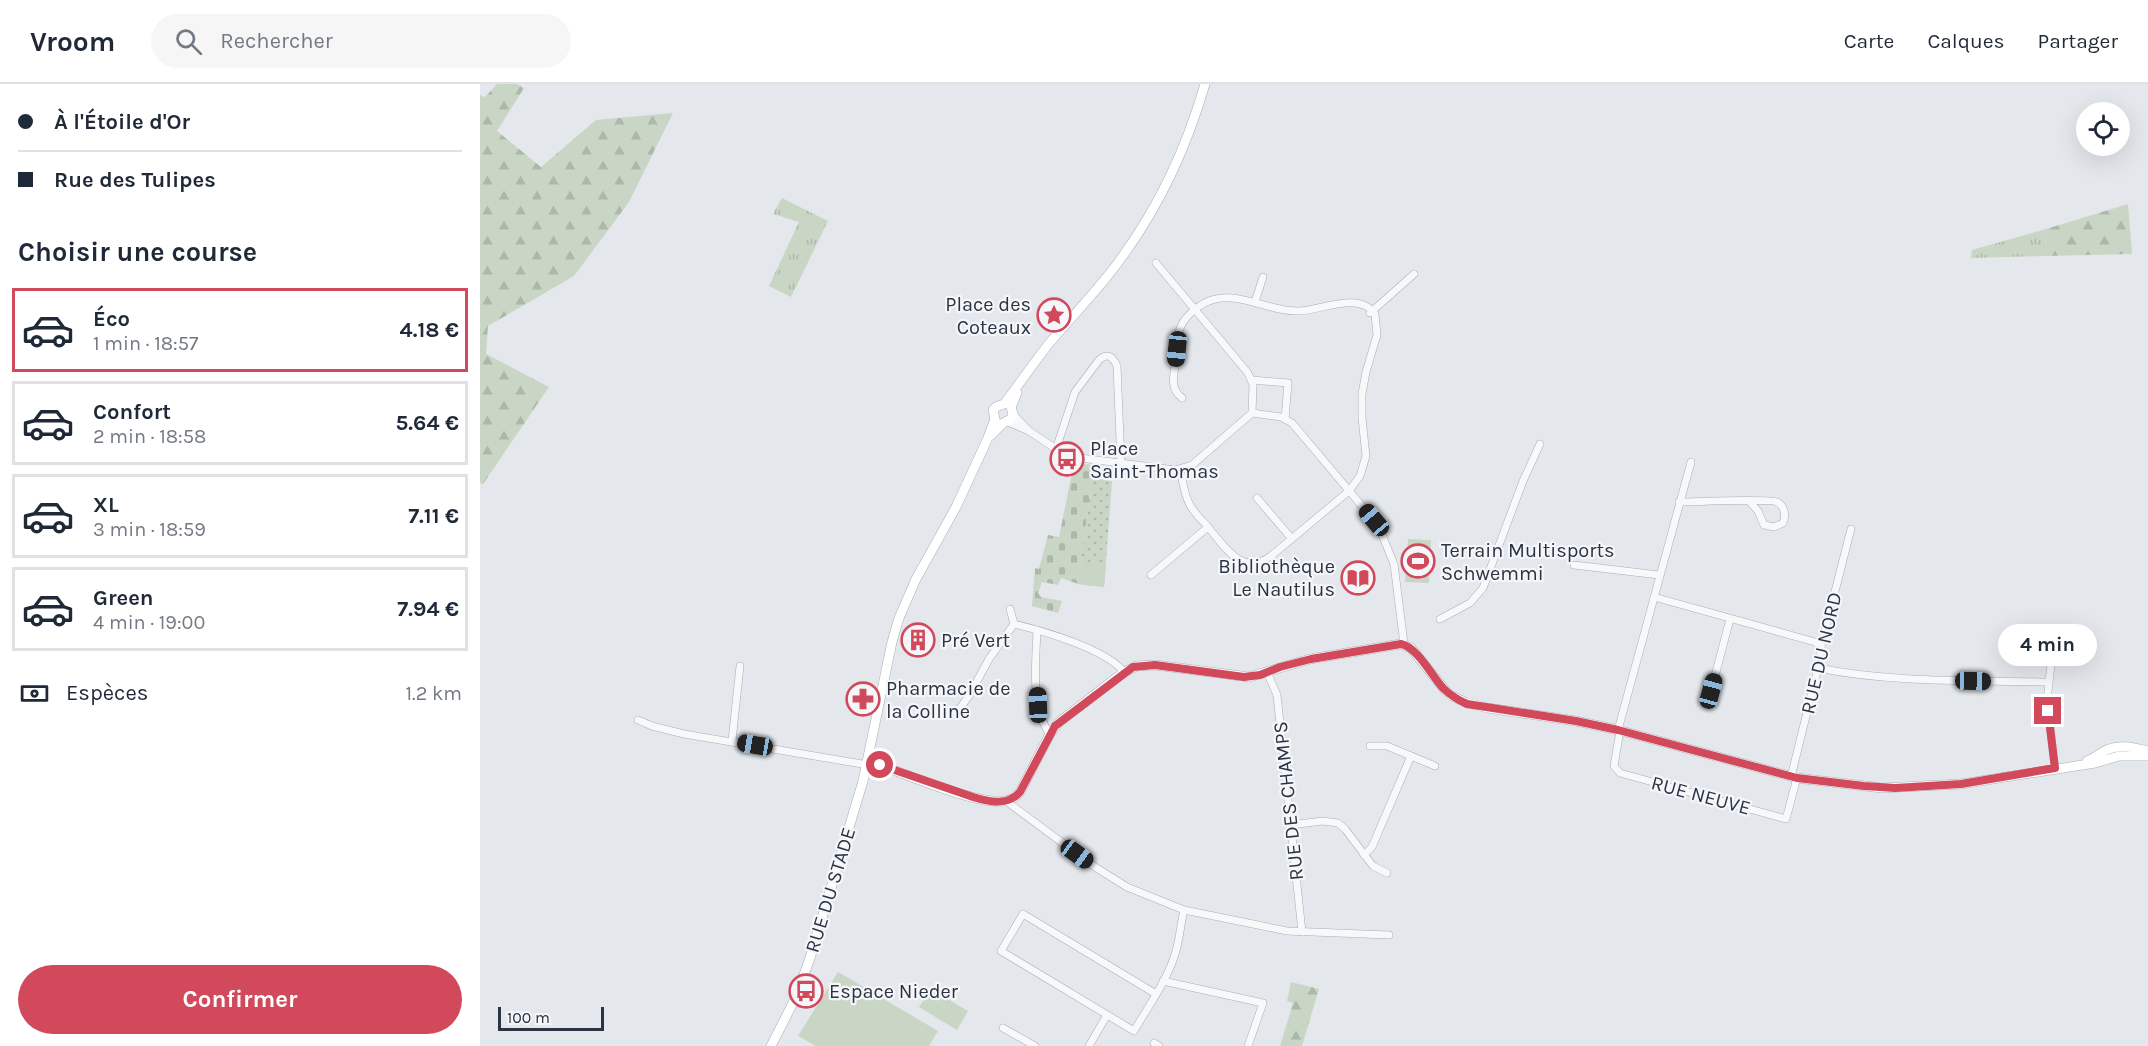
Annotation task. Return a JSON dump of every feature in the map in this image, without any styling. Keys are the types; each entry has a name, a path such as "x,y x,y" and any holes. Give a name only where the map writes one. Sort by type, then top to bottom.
{"street":[{"name":"RUE DU STADE","path":"771,1046 796,997 810,958 868,765 888,660 899,618 910,591 956,507 987,440 1005,415 1023,380 1050,343 1113,269 1157,203 1182,150 1205,84"},
{"path":"1005,415 1056,449 1073,457 1180,469 1191,465 1252,413 1252,380 1248,373 1156,263"},
{"path":"1371,312 1414,274"},
{"path":"1255,302 1263,277"},
{"path":"1180,469 1189,504 1228,552 1244,562 1266,560 1349,490 1360,476 1365,459 1362,394 1377,335 1377,322 1371,312 1360,304 1347,303 1297,311 1281,310 1229,297 1209,300 1183,320 1178,333 1173,383 1177,394 1182,398"},
{"path":"1056,449 1074,393 1080,383 1103,356 1112,357 1117,366 1118,376 1121,464"},
{"path":"1252,380 1288,383 1285,419"},
{"path":"1252,413 1285,419 1292,423 1378,525 1390,550 1397,576 1404,644"},
{"path":"1440,619 1470,603 1483,588 1522,481 1539,444"},
{"path":"1619,730 1690,462"},
{"path":"1257,498 1292,539"},
{"path":"1679,502 1749,501 1772,501 1781,504 1785,513 1783,523 1774,527 1764,525 1758,511 1749,501"},
{"path":"1151,575 1208,527"},
{"name":"RUE DU NORD","path":"1794,778 1821,645 1851,529"},
{"path":"1574,565 1659,575"},
{"path":"1654,597 1821,645"},
{"path":"1010,609 1014,624"},
{"path":"1711,691 1730,619"},
{"path":"1014,624 1057,636 1113,661 1124,672"},
{"path":"960,708 989,659 1014,624"},
{"path":"1037,630 1038,705 1043,723 1050,734"},
{"path":"638,720 684,734 868,765 880,765 983,800 1006,801 1014,798 1020,792 1050,734 1063,719 1133,667 1148,665 1244,677 1311,659 1404,644 1411,648 1444,690 1467,704 1619,730 1794,778 1895,788 1974,783 2095,763 2119,756 2148,756"},
{"path":"2050,664 2047,701 2055,768"},
{"path":"732,741 740,666"},
{"path":"1818,668 1860,676 1915,680 2048,682"},
{"name":"RUE DES CHAMPS","path":"1267,672 1277,695 1302,932"},
{"name":"RUE NEUVE","path":"1619,730 1614,766 1620,773 1786,819 1794,778"},
{"path":"1370,746 1387,746 1435,766"},
{"path":"2076,765 2114,747 2129,747 2148,752"},
{"path":"1364,855 1372,847 1411,756"},
{"path":"1006,801 1095,867 1127,887 1184,910 1268,928 1302,932 1389,934"},
{"path":"1290,825 1323,821 1338,823 1373,866 1387,873"},
{"path":"1156,994 1023,914 1001,951 1134,1031 1156,994 1163,981 1177,949 1184,910"},
{"path":"1163,981 1263,1003 1248,1046"},
{"path":"1089,1046 1107,1015"},
{"path":"1003,1028 1035,1046"}],"green space":[{"path":"497,84 517,84 524,88 497,131 541,167 596,120 673,113 629,202 574,276 488,326 486,354 549,387 483,484 480,483 480,95 485,97"},
{"path":"782,198 828,221 791,297 769,286 799,222 773,214"},
{"path":"2128,204 2132,254 2045,256 2046,229"},
{"path":"2046,229 2045,256 1971,258 1972,250"},
{"path":"1074,463 1094,465 1078,584 1061,578 1058,585 1042,582 1038,593 1041,597 1062,601 1058,613 1032,606 1035,568 1039,569 1048,535 1059,537"},
{"path":"1092,478 1112,481 1104,587 1078,584"},
{"name":"Terrain Multisports Schwemmi","path":"1408,539 1431,540 1429,583 1405,582"},
{"path":"1081,564 1106,566 1104,587 1078,584"},
{"path":"838,972 938,1031 929,1046 816,1046 798,1036"},
{"path":"1291,982 1319,989 1302,1046 1280,1046 1293,1003 1287,1001"},
{"path":"931,989 968,1011 957,1030 919,1007"}],"place":[{"name":"Place des Coteaux","path":"1054,315"},
{"name":"Place Saint-Thomas","path":"1067,459"},
{"name":"Terrain Multisports Schwemmi","path":"1418,561"},
{"name":"Bibliothèque Le Nautilus","path":"1358,578"},
{"name":"Pré Vert","path":"918,640"},
{"name":"Pharmacie de la Colline","path":"863,699"},
{"name":"Espace Nieder","path":"806,991"}],"route":[{"path":"880,765 983,800 1006,801 1014,798 1020,792 1055,726 1133,667 1155,665 1244,677 1260,675 1311,659 1401,644 1411,648 1444,690 1467,704 1618,730 1797,778 1864,786 1895,788 1961,784 2055,768 2048,711"}]}
